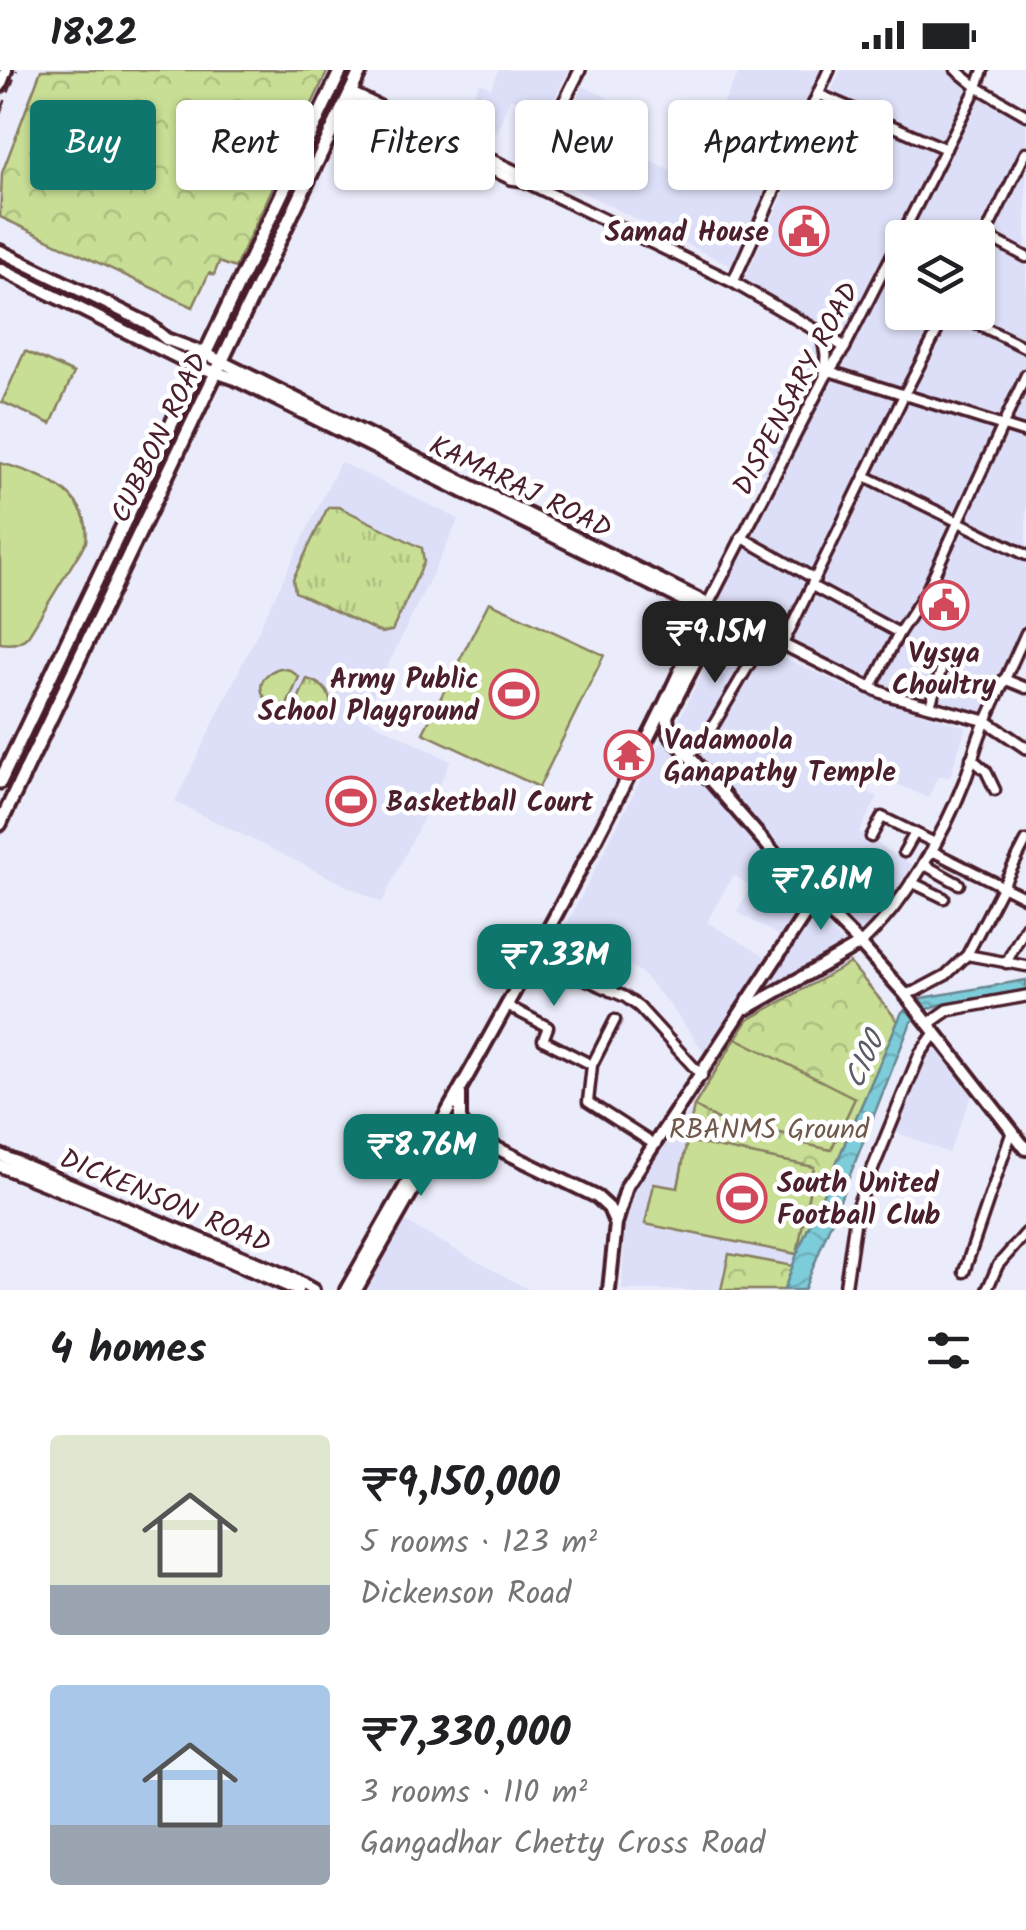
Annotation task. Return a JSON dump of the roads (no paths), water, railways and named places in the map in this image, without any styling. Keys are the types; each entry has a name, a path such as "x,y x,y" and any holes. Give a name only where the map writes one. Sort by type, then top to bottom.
{"main road":[{"path":"0,86 6,70"},
{"name":"CUBBON ROAD","path":"0,782 341,70"},
{"name":"CUBBON ROAD","path":"346,100 361,70"},
{"name":"CUBBON ROAD","path":"0,824 334,124"},
{"path":"272,214 287,222"},
{"name":"KAMARAJ ROAD","path":"0,251 147,322 166,339 206,354 219,367 710,609"},
{"name":"KAMARAJ ROAD","path":"0,269 200,367 219,367"},
{"path":"46,292 53,277"},
{"path":"710,609 698,657 667,716 668,733 908,999 1026,1149"},
{"path":"346,1290 360,1274 401,1202 534,956 648,738 710,609"},
{"path":"42,695 58,704"},
{"path":"648,738 658,732 668,733"},
{"path":"9,763 26,771"},
{"path":"609,1290 616,1224 628,1186 812,905 810,894"},
{"path":"742,1010 860,944"},
{"path":"460,1088 460,1119 470,1135"},
{"path":"401,1202 444,1141 454,1135 470,1135 597,1196 610,1208 616,1224"},
{"name":"DICKENSON ROAD","path":"0,1156 287,1280 297,1290"},
{"name":"DICKENSON ROAD","path":"0,1166 313,1290"},
{"path":"597,1196 614,1196 628,1186"},
{"path":"356,1290 360,1274"}],"street":[{"path":"565,100 580,70"},
{"path":"733,282 829,70"},
{"path":"956,70 1026,115"},
{"name":"DISPENSARY ROAD","path":"710,609 741,536 845,347 983,70"},
{"path":"818,94 946,148"},
{"path":"348,96 354,100"},
{"path":"348,96 515,173"},
{"path":"992,220 1026,152"},
{"path":"543,190 733,282 845,347"},
{"path":"995,240 1026,256"},
{"path":"783,644 904,395 940,330"},
{"path":"988,330 1026,348"},
{"path":"822,333 827,374 1026,433"},
{"path":"871,688 927,590 1026,375"},
{"path":"865,476 1026,555"},
{"path":"741,536 899,634"},
{"name":"KAMARAJ ROAD","path":"710,609 871,688 986,721 1026,748"},
{"path":"860,944 881,926 934,847 1026,633"},
{"path":"689,755 707,736 766,636"},
{"path":"930,706 946,654"},
{"path":"1004,679 1026,688"},
{"path":"971,758 986,771 996,790"},
{"path":"871,837 882,816 1026,898"},
{"path":"904,852 914,833"},
{"path":"908,999 946,975 967,955 1026,842"},
{"path":"923,864 958,884"},
{"path":"911,882 944,898"},
{"path":"1006,963 1026,926"},
{"path":"566,970 576,950 620,973 610,990"},
{"path":"967,955 1026,966"},
{"path":"534,956 639,1007 702,1076"},
{"path":"847,1289 857,1207 929,1025 948,1010 1026,996"},
{"path":"506,1005 548,1027 542,1040 592,1065"},
{"path":"616,1020 592,1065 588,1102 655,1145"},
{"path":"964,1272 1012,1131"},
{"path":"987,1290 998,1265 1026,1233"}],"water":[{"path":"1026,980 1026,990 939,1005 911,1022 804,1290 784,1290 902,1012 922,998"}],"railway":[{"path":"0,114 17,70"}],"place":[{"name":"Samad House","path":"804,231"},
{"name":"Vysya Choultry","path":"944,605"},
{"name":"Army Public School Playground","path":"514,694"},
{"name":"Vadamoola Ganapathy Temple","path":"629,755"},
{"name":"Basketball Court","path":"351,801"},
{"name":"South United Football Club","path":"742,1198"}],"water label":[{"name":"C100","path":"864,1060"}],"park label":[{"name":"RBANMS Ground","path":"769,1128"}]}
